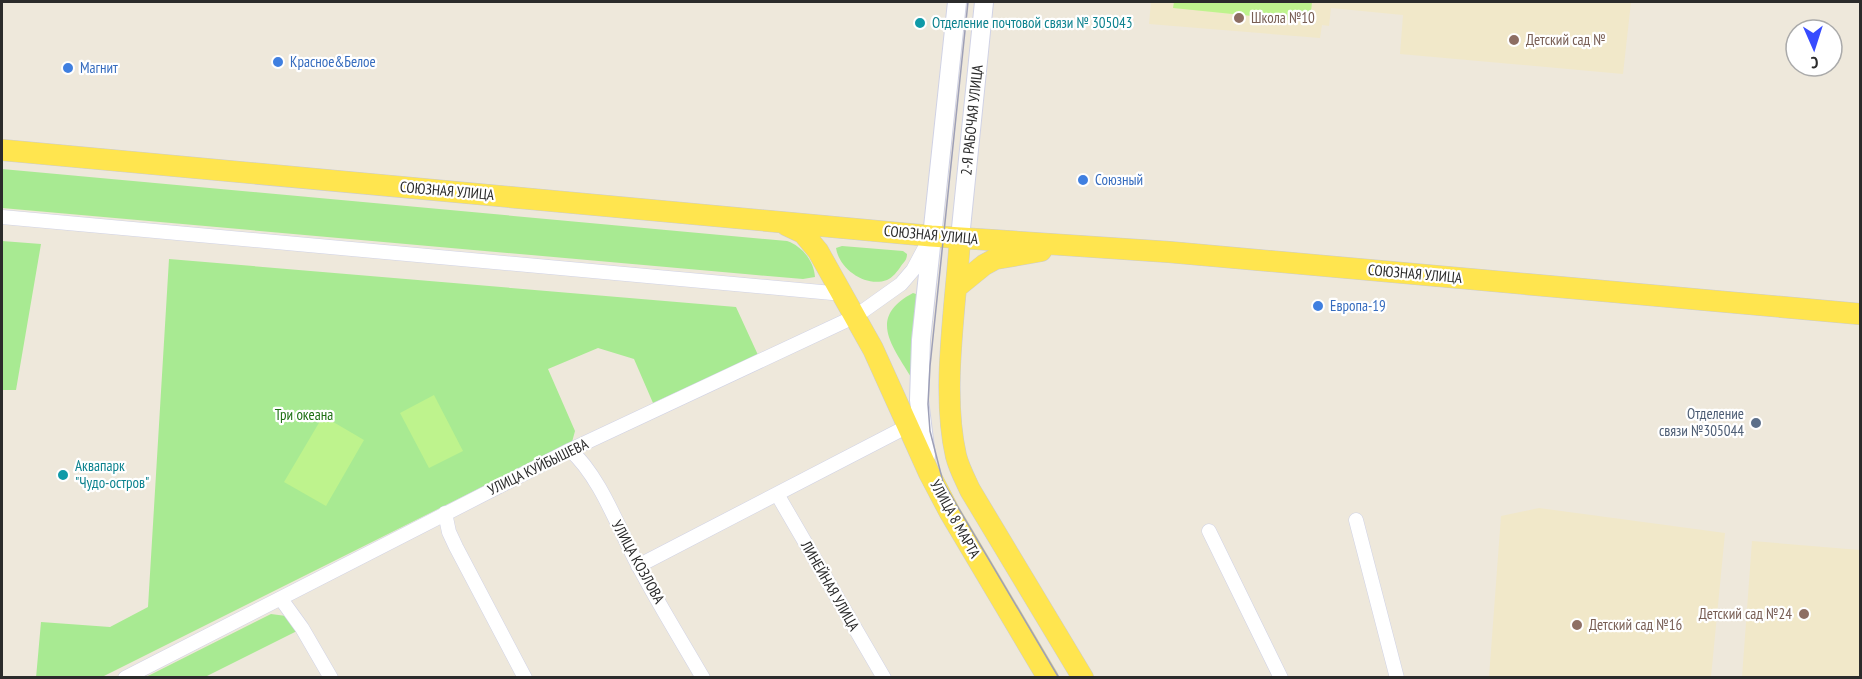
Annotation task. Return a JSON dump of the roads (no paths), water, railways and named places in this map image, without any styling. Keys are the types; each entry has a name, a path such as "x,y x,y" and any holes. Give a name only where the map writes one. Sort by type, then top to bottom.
{"main road":[{"name":"2-Я РАБОЧАЯ УЛИЦА","path":"931,236 957,2"},
{"name":"2-Я РАБОЧАЯ УЛИЦА","path":"960,238 984,2"},
{"name":"СОЮЗНАЯ УЛИЦА","path":"2,150 931,236 1497,280 1860,314"},
{"path":"780,222 802,233 818,251 873,349 929,472"},
{"name":"УЛИЦА 8 МАРТА","path":"931,236 918,400 929,472 950,513 1048,678"},
{"name":"УЛИЦА 8 МАРТА","path":"960,238 950,400 952,434 957,459 970,490 1083,678"},
{"path":"957,287 984,265 995,260 1046,250 1105,248"}],"street":[{"path":"2,217 843,294"},
{"name":"УЛИЦА КУЙБЫШЕВА","path":"125,678 570,450 856,316 901,284 913,270 931,236"},
{"path":"638,566 908,426"},
{"name":"УЛИЦА КОЗЛОВА","path":"570,450 583,461 638,566 703,678"},
{"name":"ЛИНЕЙНАЯ УЛИЦА","path":"777,494 884,678"},
{"path":"445,513 449,532 456,547 525,678"},
{"path":"1356,520 1397,678"},
{"path":"1209,531 1281,678"},
{"path":"281,599 302,628 332,678"}],"tram line":[{"path":"968,2 930,366 928,404 930,431 943,482 1059,678"}],"place":[{"name":"Школа №10","path":"1239,18"},
{"name":"Отделение почтовой связи № 305043","path":"920,23"},
{"name":"Детский сад №","path":"1514,40"},
{"name":"Красное&Белое","path":"278,62"},
{"name":"Магнит","path":"68,68"},
{"name":"Союзный","path":"1083,180"},
{"name":"Европа-19","path":"1318,306"},
{"name":"Отделение связи №305044","path":"1756,423"},
{"name":"Аквапарк \"Чудо-остров\"","path":"63,475"},
{"name":"Детский сад №24","path":"1804,614"},
{"name":"Детский сад №16","path":"1577,625"}],"park label":[{"name":"Три океана","path":"304,415"}]}
